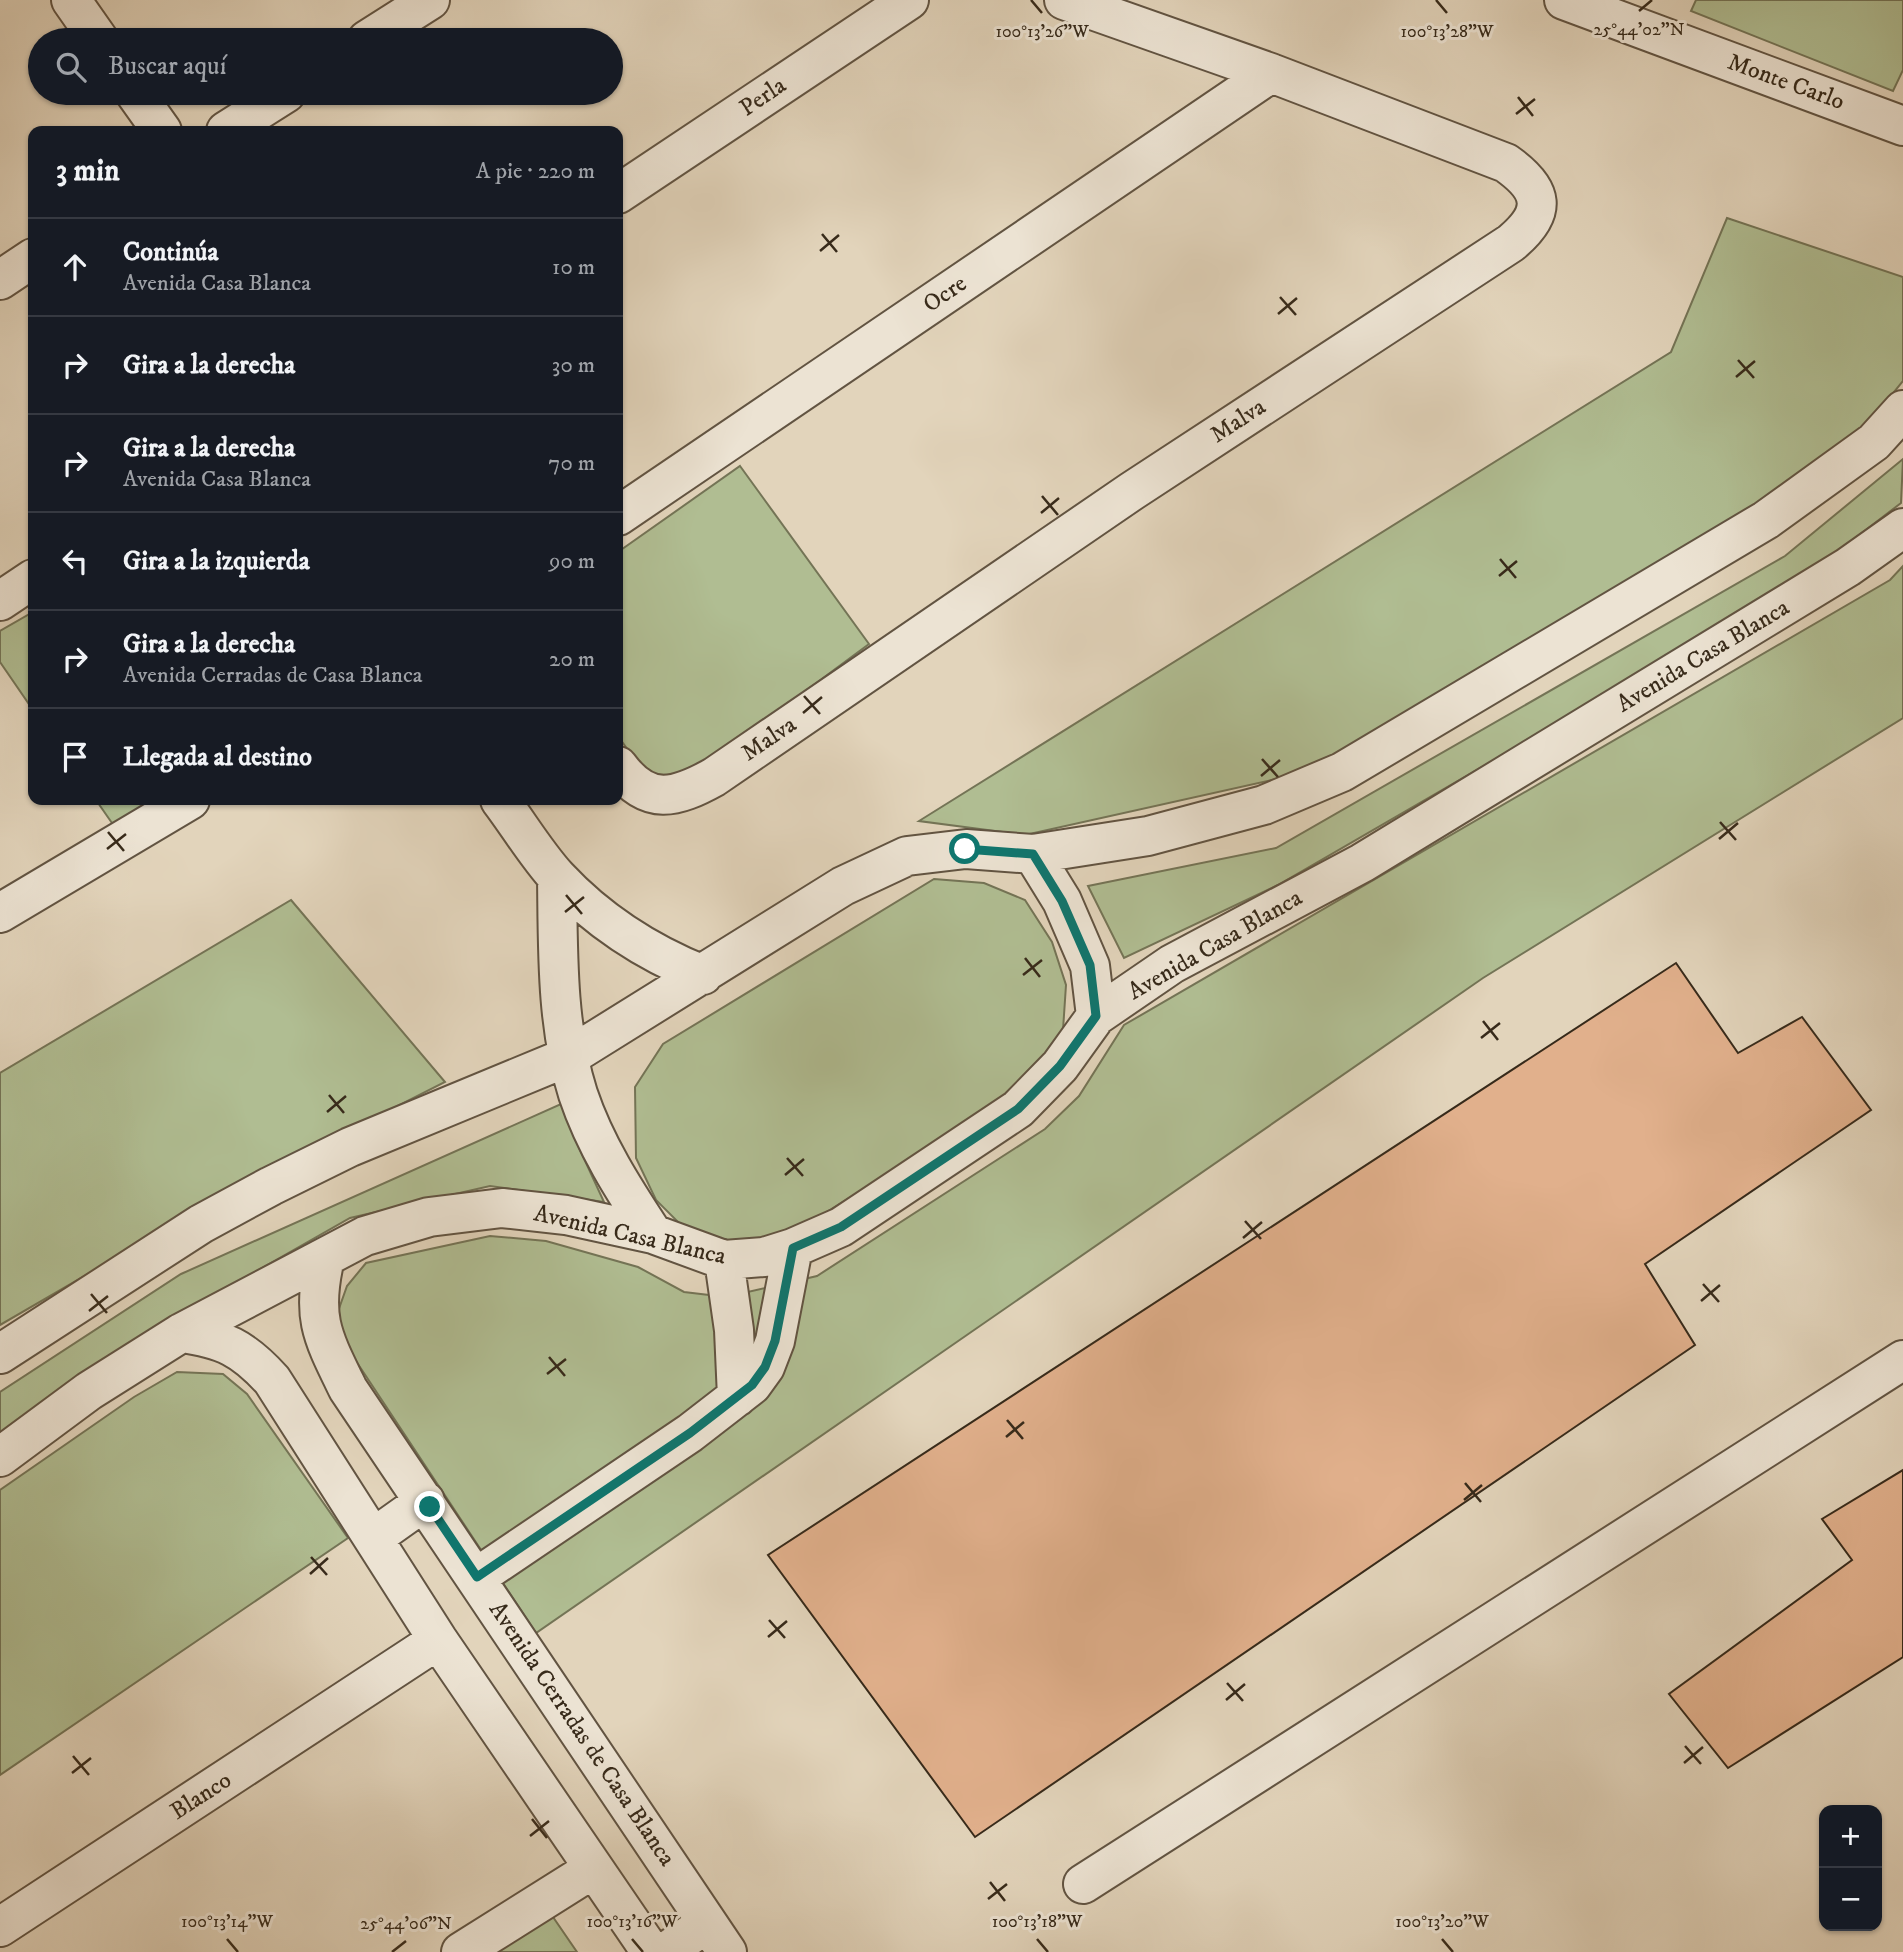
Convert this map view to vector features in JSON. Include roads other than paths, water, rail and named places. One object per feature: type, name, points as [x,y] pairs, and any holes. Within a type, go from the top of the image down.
[{"type":"street","points":[[71,0],[91,28]]},
{"type":"street","name":"Perla","points":[[623,191],[909,0]]},
{"type":"street","points":[[1064,0],[1271,73]]},
{"type":"street","name":"Monte Carlo","points":[[1564,0],[1649,15],[1898,112]]},
{"type":"street","points":[[381,28],[406,6]]},
{"type":"street","name":"Ocre","points":[[623,513],[1271,73]]},
{"type":"street","name":"Malva","points":[[623,772],[633,783],[646,791],[672,797],[714,777],[1132,491],[1511,243],[1530,226],[1538,207],[1534,189],[1506,163],[1271,73]]},
{"type":"street","points":[[144,105],[158,126]]},
{"type":"street","points":[[234,126],[267,105]]},
{"type":"street","points":[[0,280],[28,261]]},
{"type":"street","points":[[0,1354],[201,1224],[351,1147],[570,1056],[843,886],[907,856],[965,849],[1033,854],[1148,836],[1264,805],[1342,772],[1766,520],[1874,442],[1903,410]]},
{"type":"street","name":"Avenida Casa Blanca","points":[[0,1457],[89,1391],[181,1333],[365,1236],[429,1217],[502,1208],[566,1215],[653,1234],[724,1260],[764,1257],[793,1248],[841,1227],[1018,1109],[1060,1066],[1096,1016],[1172,964],[1374,855],[1848,567],[1903,528]]},
{"type":"street","points":[[0,601],[28,582]]},
{"type":"street","points":[[0,913],[182,805]]},
{"type":"street","points":[[504,805],[557,877],[611,925],[639,945],[703,975]]},
{"type":"street","points":[[1033,854],[1062,901],[1090,965],[1096,1016]]},
{"type":"street","points":[[557,877],[558,966],[570,1056],[578,1092],[600,1144],[653,1234]]},
{"type":"street","points":[[477,1577],[690,1433],[752,1385],[765,1367],[775,1341],[793,1248]]},
{"type":"street","name":"Avenida Cerradas de Casa Blanca","points":[[325,1258],[317,1290],[317,1311],[326,1346],[348,1389],[717,1937]]},
{"type":"street","points":[[724,1260],[734,1329],[737,1397]]},
{"type":"street","points":[[181,1333],[212,1337],[253,1359],[272,1380],[296,1422],[438,1640],[651,1952]]},
{"type":"street","points":[[1083,1884],[1903,1360]]},
{"type":"street","points":[[296,1422],[348,1389]]},
{"type":"street","points":[[373,1538],[425,1501]]},
{"type":"street","name":"Blanco","points":[[0,1927],[438,1640]]},
{"type":"street","points":[[461,1952],[593,1869]]},
{"type":"street","points":[[666,1952],[717,1937]]}]
